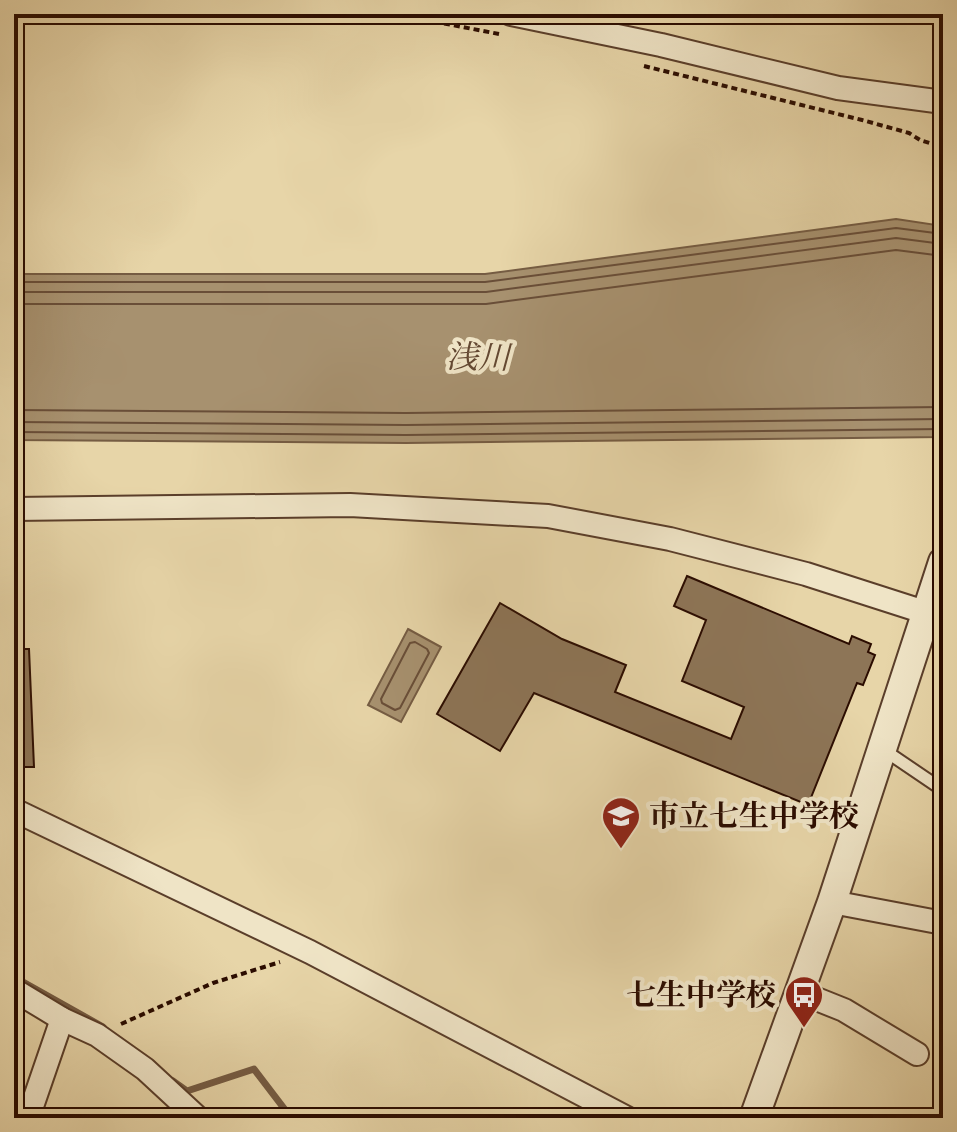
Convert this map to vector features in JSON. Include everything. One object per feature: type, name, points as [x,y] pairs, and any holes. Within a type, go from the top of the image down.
[{"type":"street","points":[[511,25],[661,45],[838,88],[943,102]]},
{"type":"street","points":[[14,509],[350,505],[548,516],[683,542],[934,608]]},
{"type":"street","points":[[754,1118],[934,608],[943,562]]},
{"type":"street","points":[[14,810],[310,952],[627,1118]]},
{"type":"street","points":[[832,902],[943,923]]},
{"type":"street","points":[[14,990],[62,1019],[97,1035],[145,1069],[189,1115]]},
{"type":"street","points":[[799,992],[844,1010],[917,1054]]},
{"type":"street","points":[[28,1118],[62,1019]]},
{"type":"lane","points":[[883,749],[943,790]]},
{"type":"path","points":[[395,14],[511,25]]},
{"type":"path","points":[[635,64],[862,120],[909,133],[943,147]]},
{"type":"path","points":[[97,1035],[213,983],[310,952]]},
{"type":"water","name":"浅川","points":[[896,219],[943,226],[943,437],[406,443],[14,440],[14,274],[485,274]]},
{"type":"water","points":[[408,629],[441,647],[401,722],[368,705]]},
{"type":"building","points":[[687,576],[849,644],[852,636],[871,644],[868,652],[875,655],[863,685],[857,683],[808,805],[534,693],[500,751],[437,714],[500,603],[562,639],[626,665],[615,692],[731,739],[744,707],[682,681],[706,620],[674,606]]},
{"type":"building","points":[[14,649],[29,649],[34,767],[14,767]]},
{"type":"waterway","points":[[14,977],[103,1027]]},
{"type":"waterway","points":[[173,1081],[187,1091],[254,1069],[286,1111],[300,1118]]},
{"type":"place","name":"市立七生中学校","points":[[621,850]]},
{"type":"place","name":"七生中学校","points":[[804,1029]]}]
